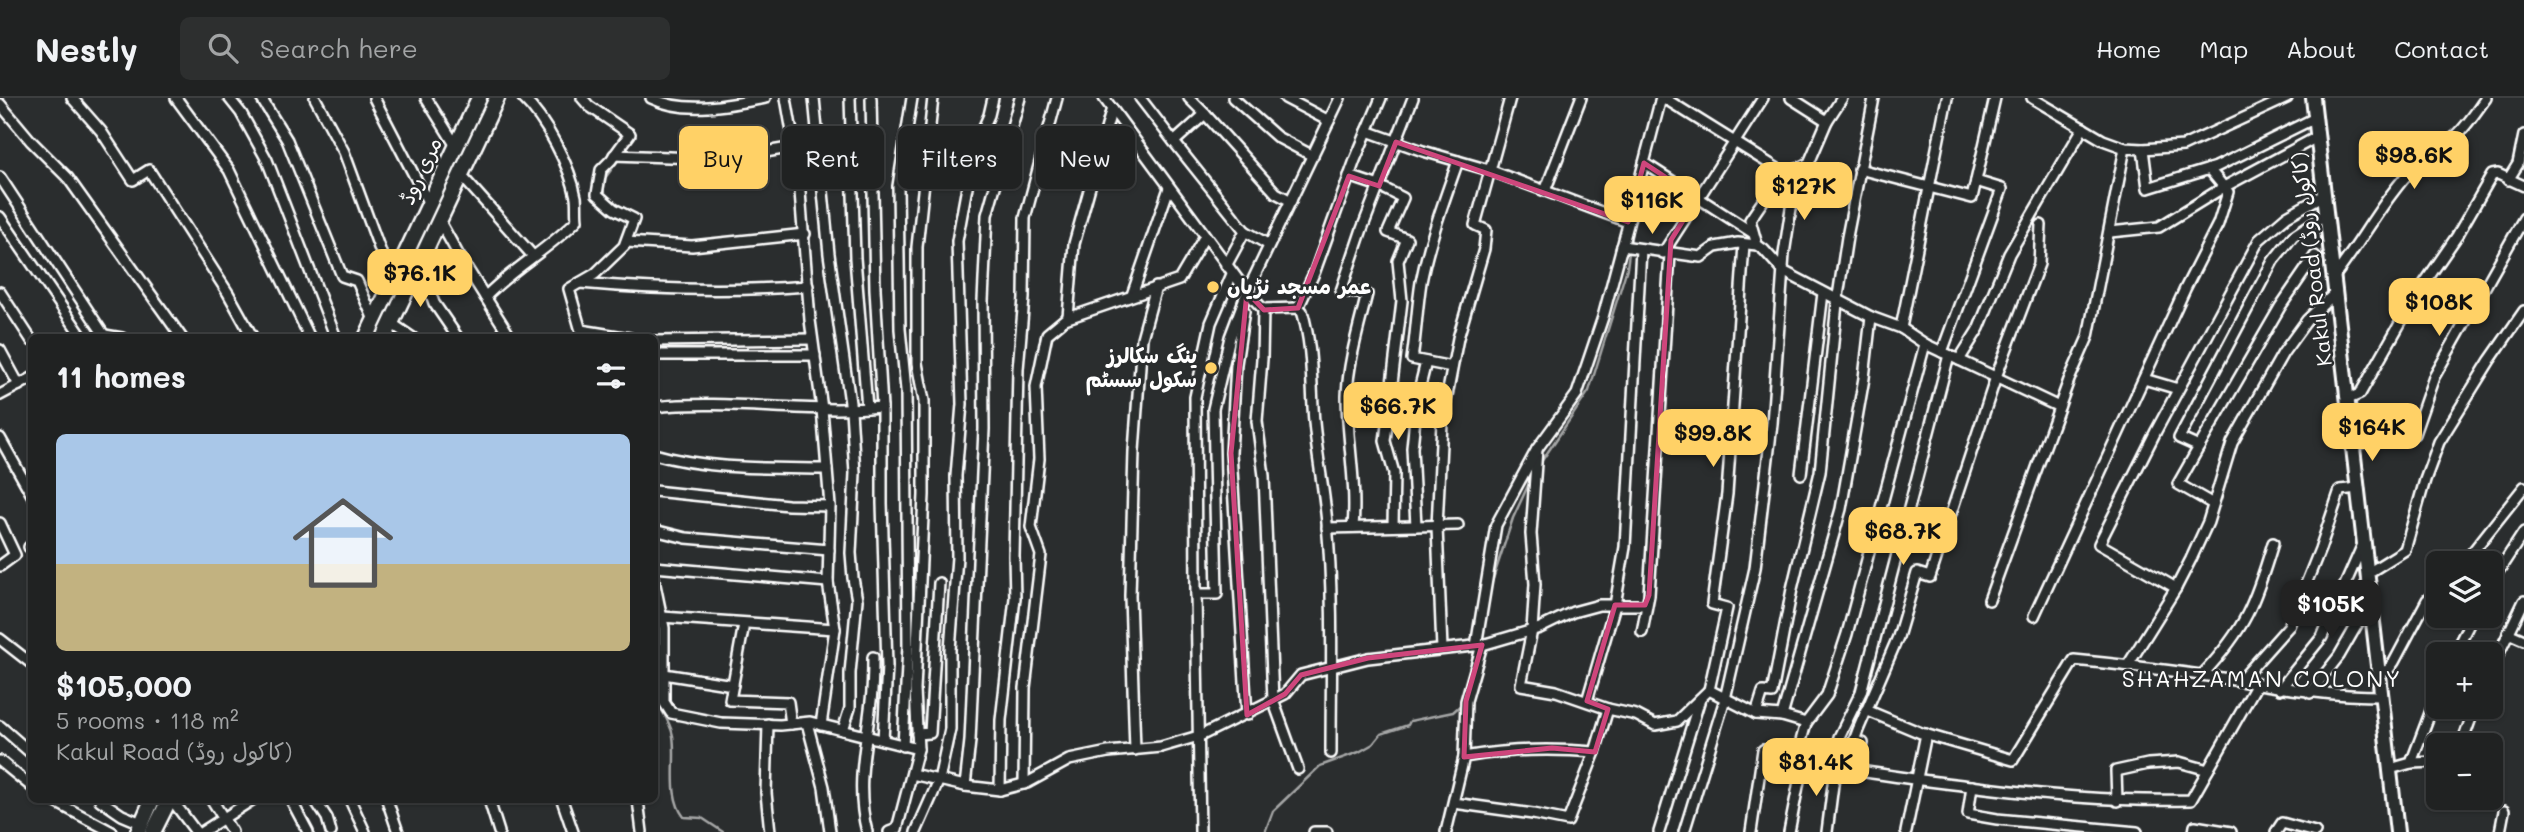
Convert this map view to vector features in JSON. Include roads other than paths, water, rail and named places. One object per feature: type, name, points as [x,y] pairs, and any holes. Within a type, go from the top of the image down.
[{"type":"main road","name":"مری روڈ","points":[[368,334],[479,98]]},
{"type":"main road","name":"مری روڈ","points":[[386,334],[497,98]]},
{"type":"main road","name":"Kakul Road (کاکول روڈ)","points":[[2313,98],[2397,832]]},
{"type":"main road","points":[[144,829],[151,803]]},
{"type":"main road","points":[[144,829],[167,803]]},
{"type":"street","points":[[72,98],[101,131],[133,180],[149,170],[229,293],[251,334]]},
{"type":"street","points":[[176,98],[229,170],[308,334]]},
{"type":"street","points":[[229,98],[241,113],[267,160],[334,334]]},
{"type":"street","points":[[261,98],[287,140],[342,276],[357,281],[374,320]]},
{"type":"street","points":[[315,98],[344,152],[384,261],[397,272]]},
{"type":"street","points":[[374,98],[429,204]]},
{"type":"street","points":[[426,98],[456,146]]},
{"type":"street","points":[[485,296],[501,280],[561,237],[576,220],[576,197],[568,171],[554,141],[523,98]]},
{"type":"street","points":[[582,98],[589,107],[630,134],[601,170],[597,194],[614,209],[634,219],[626,242],[595,274],[569,289],[582,334]]},
{"type":"street","points":[[651,98],[668,106],[765,98]]},
{"type":"street","points":[[786,98],[791,126]]},
{"type":"street","points":[[814,98],[829,254],[851,410],[855,473],[851,553],[858,600],[850,673],[850,708],[843,730]]},
{"type":"street","points":[[850,98],[855,258],[867,408]]},
{"type":"street","points":[[871,98],[874,275],[882,407],[887,666],[883,740]]},
{"type":"street","points":[[903,747],[908,646],[905,390],[900,329],[898,187],[912,98]]},
{"type":"street","points":[[889,832],[897,829],[918,749],[915,690],[925,495],[924,401],[917,363],[917,247],[933,98]]},
{"type":"street","points":[[916,832],[939,780],[950,729],[950,650],[957,557],[956,476],[962,404],[957,241],[974,149],[989,115],[993,98]]},
{"type":"street","points":[[965,786],[971,741],[984,429],[983,301],[987,215],[1020,98]]},
{"type":"street","points":[[1000,790],[1001,720],[1015,598],[1018,369],[1024,298],[1026,218],[1057,98]]},
{"type":"street","points":[[1104,98],[1229,270],[1263,309],[1257,421],[1264,476],[1273,700],[1298,769]]},
{"type":"street","points":[[1140,98],[1245,231],[1269,244]]},
{"type":"street","points":[[1189,98],[1276,193],[1291,201]]},
{"type":"street","points":[[1233,98],[1277,137],[1312,156]]},
{"type":"street","points":[[1285,98],[1329,121]]},
{"type":"street","points":[[1196,594],[1217,594],[1213,409],[1230,337],[1269,244],[1340,98]]},
{"type":"street","points":[[1298,308],[1315,271],[1381,98]]},
{"type":"street","points":[[1353,527],[1355,497],[1347,395],[1367,294],[1341,291],[1413,98]]},
{"type":"street","points":[[1442,649],[1437,525],[1441,422],[1458,338],[1484,249],[1486,230],[1475,225],[1510,98]]},
{"type":"street","points":[[1545,191],[1581,98]]},
{"type":"street","points":[[1446,832],[1464,757],[1466,701],[1479,645],[1496,525],[1537,449],[1577,394],[1603,317],[1643,163],[1663,98],[1786,174]]},
{"type":"street","points":[[1642,632],[1649,595],[1657,480],[1666,253],[1697,198],[1763,98]]},
{"type":"street","points":[[1791,98],[1827,121]]},
{"type":"street","points":[[1757,245],[1750,220],[1771,188],[1786,174],[1809,163],[1827,121],[1842,98]]},
{"type":"street","points":[[1756,713],[1763,692],[1772,692],[1792,589],[1820,472],[1838,300],[1859,169],[1874,98]]},
{"type":"street","points":[[1901,328],[1947,98]]},
{"type":"street","points":[[1859,169],[1972,198],[1995,98]]},
{"type":"street","points":[[2032,98],[2103,140],[2125,148],[2143,149],[2183,146],[2287,98]]},
{"type":"street","points":[[2333,278],[2374,217],[2413,169],[2421,160],[2457,135],[2486,98]]},
{"type":"street","points":[[0,104],[31,141],[68,178],[179,334]]},
{"type":"street","points":[[1068,317],[1074,244],[1112,108]]},
{"type":"street","points":[[1174,142],[1205,114]]},
{"type":"street","points":[[2143,149],[2148,188],[2209,169],[2315,118]]},
{"type":"street","points":[[1959,360],[1979,328],[2009,254],[2083,128]]},
{"type":"street","points":[[1367,131],[1489,170],[1628,222]]},
{"type":"street","points":[[2508,180],[2518,164],[2524,135]]},
{"type":"street","points":[[2110,232],[2159,226],[2317,137]]},
{"type":"street","points":[[1989,600],[2059,407],[2088,337],[2125,148]]},
{"type":"street","points":[[614,155],[723,159],[782,149]]},
{"type":"street","points":[[1452,367],[1412,359],[1428,251],[1458,161]]},
{"type":"street","points":[[1643,163],[1753,233]]},
{"type":"street","points":[[1684,832],[1724,699],[1755,568],[1772,424],[1783,271],[1797,169]]},
{"type":"street","points":[[2034,616],[2185,289],[2218,224],[2228,192],[2209,169]]},
{"type":"street","points":[[460,174],[533,256]]},
{"type":"street","points":[[2348,399],[2360,394],[2414,297],[2457,236],[2493,175],[2498,174],[2524,186]]},
{"type":"street","points":[[1349,176],[1403,198],[1388,232],[1407,239],[1398,261],[1402,302],[1385,441],[1394,473],[1393,526]]},
{"type":"street","points":[[0,177],[101,334]]},
{"type":"street","points":[[1827,832],[1839,737],[1864,680],[1946,354],[2002,189],[1976,181]]},
{"type":"street","points":[[1132,295],[1169,188]]},
{"type":"street","points":[[800,189],[830,506],[828,582],[835,629],[821,725]]},
{"type":"street","points":[[2176,587],[2099,544],[2178,389],[2259,240],[2287,216],[2324,195]]},
{"type":"street","points":[[2199,447],[2179,438],[2273,261],[2293,236],[2326,214]]},
{"type":"street","points":[[0,217],[80,334]]},
{"type":"street","points":[[2353,444],[2414,434],[2434,377],[2524,218]]},
{"type":"street","points":[[439,220],[509,334]]},
{"type":"street","points":[[1857,772],[1863,743],[1854,741],[1898,637],[1917,573],[1930,577],[1996,377],[2039,264],[2041,225]]},
{"type":"street","points":[[1200,832],[1195,397],[1211,323],[1245,231]]},
{"type":"street","points":[[626,242],[692,246],[805,234]]},
{"type":"street","points":[[1024,784],[1025,688],[1041,555],[1031,527],[1039,459],[1036,387],[1047,334],[1068,317],[1179,279],[1205,236]]},
{"type":"street","points":[[1537,449],[1531,521],[1535,584],[1532,630],[1521,685],[1556,691],[1608,709],[1636,715],[1655,725],[1677,721],[1709,690],[1727,608],[1712,604],[1727,494],[1744,244]]},
{"type":"street","points":[[1621,251],[1622,246],[1701,257],[1715,247],[1757,245],[1783,271],[1823,293],[1871,317],[1901,328],[1925,344],[2059,407]]},
{"type":"street","points":[[1587,701],[1615,605],[1626,547],[1641,249]]},
{"type":"street","points":[[2213,504],[2178,484],[2274,318],[2315,256]]},
{"type":"street","points":[[420,261],[434,303],[454,334]]},
{"type":"street","points":[[580,283],[672,291],[746,291],[808,286]]},
{"type":"street","points":[[1135,750],[1130,596],[1134,451],[1142,338],[1156,287]]},
{"type":"street","points":[[0,292],[28,335]]},
{"type":"street","points":[[1247,292],[1236,364],[1231,453],[1247,715]]},
{"type":"street","points":[[1801,474],[1823,293]]},
{"type":"street","points":[[2127,665],[2176,587],[2208,522],[2232,443],[2283,352],[2307,320],[2335,293]]},
{"type":"street","points":[[1263,309],[1298,308]]},
{"type":"street","points":[[1298,308],[1303,315],[1309,345],[1314,424],[1327,528],[1333,634],[1331,753]]},
{"type":"street","points":[[2368,573],[2405,550],[2425,480],[2440,442],[2490,360],[2524,311]]},
{"type":"street","points":[[1782,716],[1841,509],[1864,378],[1871,317]]},
{"type":"street","points":[[391,323],[407,334]]},
{"type":"street","points":[[658,341],[812,339]]},
{"type":"street","points":[[1789,832],[1806,723],[1826,695],[1847,634],[1925,344]]},
{"type":"street","points":[[0,350],[19,385]]},
{"type":"street","points":[[658,355],[815,355]]},
{"type":"street","points":[[1416,526],[1412,447],[1417,398],[1426,362]]},
{"type":"street","points":[[2144,379],[2178,389]]},
{"type":"street","points":[[0,395],[28,380]]},
{"type":"street","points":[[658,407],[729,403],[851,410],[882,407]]},
{"type":"street","points":[[0,438],[28,488]]},
{"type":"street","points":[[658,455],[678,461],[827,469]]},
{"type":"street","points":[[2473,551],[2524,487]]},
{"type":"street","points":[[2241,681],[2289,626],[2340,490],[2358,488]]},
{"type":"street","points":[[658,491],[788,505],[830,506]]},
{"type":"street","points":[[0,523],[15,555],[0,566]]},
{"type":"street","points":[[1327,528],[1458,525]]},
{"type":"street","points":[[658,531],[686,538],[829,550]]},
{"type":"street","points":[[2503,564],[2524,532]]},
{"type":"street","points":[[2202,675],[2227,648],[2250,611],[2273,542]]},
{"type":"street","points":[[2280,689],[2322,637],[2364,542]]},
{"type":"street","points":[[658,567],[828,582]]},
{"type":"street","points":[[917,734],[930,733],[939,583]]},
{"type":"street","points":[[658,598],[662,617],[664,702],[671,713],[721,723],[821,725],[918,749]]},
{"type":"street","points":[[2310,693],[2339,656],[2371,600]]},
{"type":"street","points":[[2503,644],[2524,601]]},
{"type":"street","points":[[2379,674],[2389,669],[2394,662],[2426,602]]},
{"type":"street","points":[[912,774],[965,786],[1000,790],[1024,784],[1069,760],[1108,752],[1161,747],[1199,736],[1247,715],[1284,694],[1301,675],[1368,658],[1479,645],[1532,630],[1573,612],[1599,605],[1646,605]]},
{"type":"street","points":[[662,617],[835,629]]},
{"type":"street","points":[[744,624],[730,700],[788,702],[791,724]]},
{"type":"street","points":[[2508,633],[2524,639]]},
{"type":"street","points":[[0,639],[28,661]]},
{"type":"street","points":[[867,832],[861,808],[865,735],[872,701],[873,657]]},
{"type":"street","points":[[1866,709],[1926,734],[2013,760],[2074,660],[2202,675],[2310,693],[2382,696]]},
{"type":"street","points":[[664,674],[733,685]]},
{"type":"street","points":[[1751,832],[1763,750],[1857,772],[1972,786],[2117,801],[2191,800],[2257,684]]},
{"type":"street","points":[[1709,690],[1756,713],[1782,716],[1806,723]]},
{"type":"street","points":[[1658,832],[1701,698]]},
{"type":"street","points":[[1454,803],[1568,821],[1595,752],[1608,709]]},
{"type":"street","points":[[2411,763],[2428,719]]},
{"type":"street","points":[[807,723],[824,787],[831,832]]},
{"type":"street","points":[[768,724],[766,793],[769,832]]},
{"type":"street","points":[[0,727],[28,751]]},
{"type":"street","points":[[1906,832],[1926,734]]},
{"type":"street","points":[[1464,757],[1499,751],[1552,748],[1595,752]]},
{"type":"street","points":[[0,761],[28,784]]},
{"type":"street","points":[[2117,801],[2116,771],[2148,764],[2179,762],[2208,771]]},
{"type":"street","points":[[2390,769],[2411,763],[2426,762]]},
{"type":"street","points":[[1972,786],[1968,814],[2137,832]]},
{"type":"street","points":[[58,803],[112,832]]},
{"type":"street","points":[[104,803],[144,829]]},
{"type":"street","points":[[172,803],[196,832]]},
{"type":"street","points":[[214,803],[232,832]]},
{"type":"street","points":[[202,832],[247,803]]},
{"type":"street","points":[[292,803],[308,832]]},
{"type":"street","points":[[317,803],[327,818],[331,832]]},
{"type":"street","points":[[351,803],[365,832]]},
{"type":"street","points":[[388,803],[398,832]]},
{"type":"street","points":[[490,803],[499,832]]},
{"type":"street","points":[[563,803],[573,832]]},
{"type":"street","points":[[638,803],[642,832]]},
{"type":"street","points":[[2500,832],[2504,811]]},
{"type":"street","points":[[2276,832],[2282,823],[2315,832]]},
{"type":"street","points":[[2194,832],[2195,826],[2231,832]]},
{"type":"street","points":[[1314,832],[1327,832]]},
{"type":"waterway","points":[[603,195],[605,178],[620,158]]},
{"type":"waterway","points":[[1539,465],[1589,391],[1627,268],[1633,221]]},
{"type":"waterway","points":[[632,240],[636,227]]},
{"type":"waterway","points":[[599,275],[619,256]]},
{"type":"waterway","points":[[1490,588],[1513,518],[1532,477]]},
{"type":"waterway","points":[[1472,663],[1475,649]]},
{"type":"waterway","points":[[658,703],[672,731],[674,789],[679,808],[684,817],[702,818],[723,832]]},
{"type":"waterway","points":[[1265,832],[1273,811],[1320,766],[1359,752],[1373,744],[1381,734],[1408,725],[1410,721],[1453,712],[1463,703]]},
{"type":"place","name":"عمر مسجد نڑیاں","points":[[1213,287]]},
{"type":"place","name":"ینگ سکالرز سکول سسٹم","points":[[1211,368]]},
{"type":"district","name":"SHAHZAMAN COLONY","points":[[2262,679]]}]
